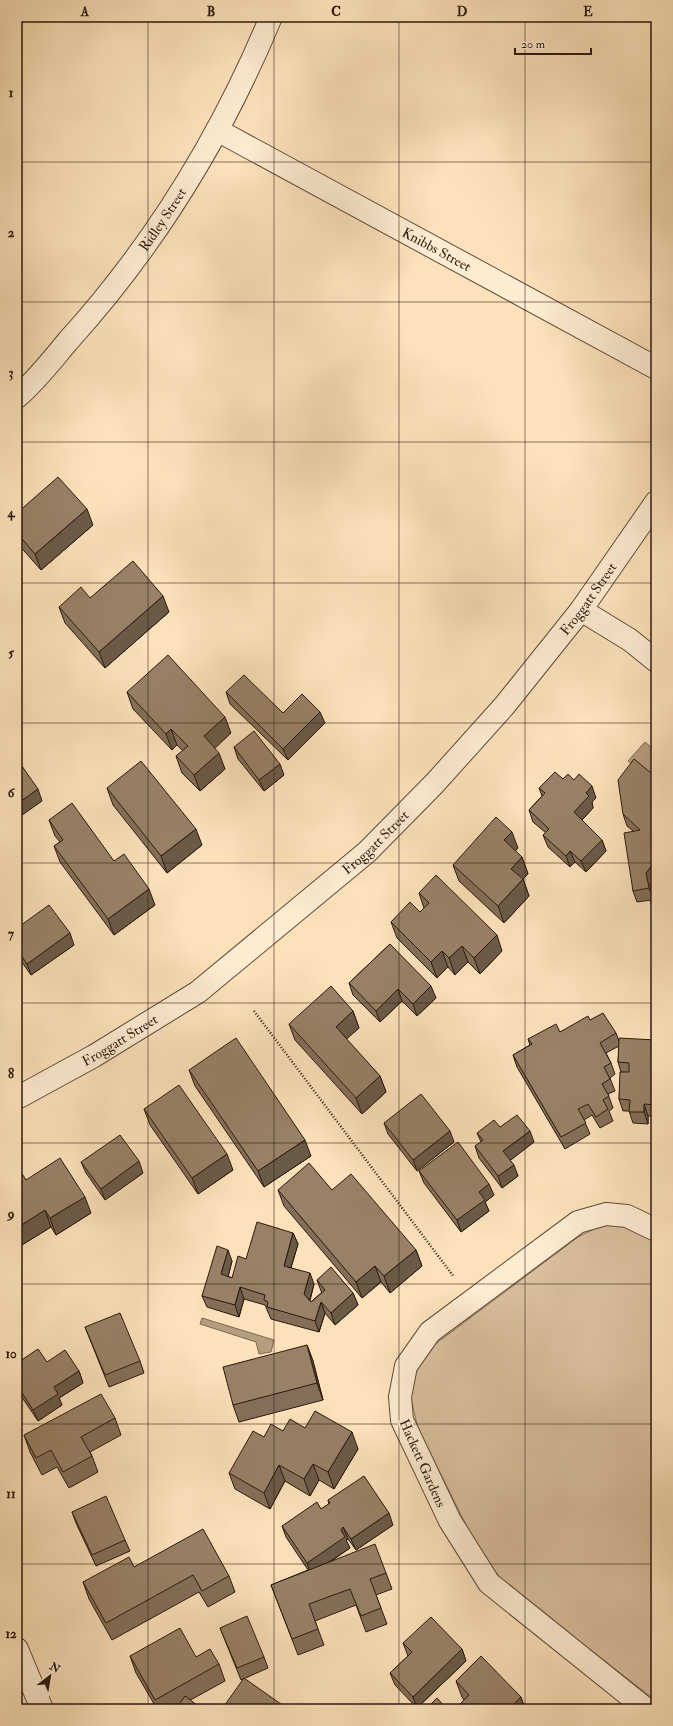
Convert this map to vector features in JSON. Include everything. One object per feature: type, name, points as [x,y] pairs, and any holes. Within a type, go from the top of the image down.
[{"type":"street","name":"Ridley Street","points":[[17,397],[103,302],[160,224],[191,176],[217,130],[252,62],[271,17]]},
{"type":"street","name":"Knibbs Street","points":[[217,130],[656,368]]},
{"type":"street","name":"Froggatt Street","points":[[17,1098],[94,1056],[198,992],[367,852],[435,783],[505,705],[581,610],[656,502]]},
{"type":"street","points":[[581,610],[630,640],[656,661]]},
{"type":"street","name":"Hackett Gardens","points":[[646,1709],[489,1583],[450,1521],[402,1420],[400,1397],[406,1366],[430,1332],[578,1222],[606,1214],[627,1216],[656,1230]]},
{"type":"street","points":[[17,1649],[42,1709]]},
{"type":"path","points":[[254,1011],[454,1277]]},
{"type":"shaded area","points":[[645,742],[656,751],[656,784],[628,761]]},
{"type":"shaded area","points":[[611,1224],[626,1225],[656,1238],[656,1701],[506,1584],[481,1555],[418,1429],[410,1394],[417,1366],[430,1348],[578,1237],[594,1229]]},
{"type":"shaded area","points":[[202,1318],[274,1340],[271,1352],[259,1354],[256,1342],[200,1324]]},
{"type":"building","points":[[58,477],[87,509],[35,554],[17,533],[17,513]]},
{"type":"building","points":[[133,561],[163,596],[99,652],[59,607],[81,587],[90,598]]},
{"type":"building","points":[[168,655],[225,717],[204,736],[219,753],[194,775],[176,756],[188,746],[171,729],[166,734],[127,692]]},
{"type":"building","points":[[244,675],[283,713],[302,694],[320,712],[283,749],[226,692]]},
{"type":"building","points":[[254,731],[280,764],[259,780],[234,747]]},
{"type":"building","points":[[17,759],[38,789],[17,804]]},
{"type":"building","points":[[634,759],[656,777],[656,860],[646,873],[649,888],[633,891],[624,833],[640,830],[623,814],[618,780]]},
{"type":"building","points":[[141,761],[196,829],[161,856],[107,788]]},
{"type":"building","points":[[555,772],[563,779],[568,774],[574,780],[579,774],[592,786],[586,793],[589,796],[574,812],[602,840],[581,861],[570,851],[566,856],[543,835],[549,829],[529,810],[545,793],[539,788]]},
{"type":"building","points":[[72,803],[114,861],[124,854],[149,889],[108,919],[54,846],[63,840],[49,820]]},
{"type":"building","points":[[496,817],[512,832],[504,840],[522,857],[511,869],[523,879],[498,906],[453,865]]},
{"type":"building","points":[[436,875],[497,935],[474,958],[462,946],[449,958],[442,951],[431,962],[391,922],[410,902],[420,912],[429,903],[419,893]]},
{"type":"building","points":[[656,894],[656,905],[650,901]]},
{"type":"building","points":[[49,905],[70,933],[27,964],[17,949],[17,928]]},
{"type":"building","points":[[390,944],[431,986],[413,1004],[398,989],[376,1011],[349,983]]},
{"type":"building","points":[[331,986],[353,1011],[336,1027],[380,1076],[356,1098],[289,1024]]},
{"type":"building","points":[[603,1013],[616,1033],[600,1043],[611,1063],[604,1067],[610,1079],[602,1084],[609,1096],[603,1100],[608,1109],[596,1117],[588,1104],[578,1109],[586,1123],[561,1137],[513,1055],[532,1044],[528,1039],[556,1024],[560,1032],[588,1016],[590,1020]]},
{"type":"building","points":[[236,1038],[305,1140],[258,1171],[189,1070]]},
{"type":"building","points":[[619,1038],[655,1040],[654,1063],[656,1063],[656,1105],[644,1104],[644,1112],[629,1112],[630,1100],[619,1099],[620,1072],[629,1072],[629,1063],[618,1062]]},
{"type":"building","points":[[179,1085],[227,1154],[192,1178],[144,1109]]},
{"type":"building","points":[[421,1094],[450,1131],[413,1160],[384,1123]]},
{"type":"building","points":[[517,1115],[530,1131],[503,1151],[514,1165],[498,1176],[475,1146],[483,1140],[477,1133],[494,1120],[500,1127]]},
{"type":"building","points":[[120,1135],[139,1161],[101,1189],[81,1162]]},
{"type":"building","points":[[458,1142],[489,1184],[479,1192],[485,1200],[457,1220],[419,1171]]},
{"type":"building","points":[[60,1158],[85,1197],[50,1218],[45,1210],[17,1228],[17,1174],[21,1172],[26,1180]]},
{"type":"building","points":[[309,1163],[332,1190],[351,1174],[416,1250],[384,1276],[375,1266],[356,1282],[278,1190]]},
{"type":"building","points":[[257,1222],[293,1233],[284,1266],[310,1273],[304,1294],[311,1302],[325,1290],[317,1280],[331,1267],[353,1293],[331,1313],[321,1302],[315,1321],[267,1307],[268,1302],[264,1300],[265,1295],[240,1287],[235,1305],[202,1296],[217,1246],[228,1250],[221,1274],[232,1278],[238,1256],[246,1259]]},
{"type":"building","points":[[120,1313],[140,1361],[105,1375],[85,1327]]},
{"type":"building","points":[[307,1345],[317,1383],[233,1405],[223,1367]]},
{"type":"building","points":[[38,1349],[47,1362],[65,1350],[79,1371],[54,1387],[58,1394],[33,1410],[17,1385],[17,1363]]},
{"type":"building","points":[[101,1394],[115,1418],[81,1437],[92,1456],[63,1472],[51,1450],[36,1458],[24,1435]]},
{"type":"building","points":[[315,1411],[352,1432],[328,1472],[313,1464],[304,1479],[279,1465],[264,1493],[229,1473],[253,1431],[264,1437],[271,1424],[283,1431],[290,1419],[305,1428]]},
{"type":"building","points":[[364,1476],[389,1513],[351,1539],[343,1527],[341,1530],[345,1537],[307,1563],[282,1526],[317,1502],[321,1509],[330,1503],[328,1500]]},
{"type":"building","points":[[106,1496],[125,1540],[92,1555],[72,1512]]},
{"type":"building","points":[[203,1529],[229,1576],[202,1591],[193,1575],[106,1623],[83,1582],[129,1557],[134,1567]]},
{"type":"building","points":[[375,1544],[386,1573],[370,1579],[381,1608],[361,1616],[350,1589],[309,1604],[318,1629],[292,1639],[271,1585]]},
{"type":"building","points":[[247,1616],[264,1657],[237,1668],[220,1628]]},
{"type":"building","points":[[431,1617],[462,1649],[413,1697],[390,1673],[412,1652],[403,1643]]},
{"type":"building","points":[[180,1628],[196,1657],[210,1649],[219,1664],[155,1700],[130,1656]]},
{"type":"building","points":[[481,1656],[521,1697],[509,1709],[455,1709],[469,1695],[456,1681]]},
{"type":"building","points":[[244,1678],[288,1709],[222,1709]]},
{"type":"building","points":[[185,1696],[202,1709],[176,1709]]},
{"type":"building","points":[[437,1698],[447,1709],[426,1709]]}]
